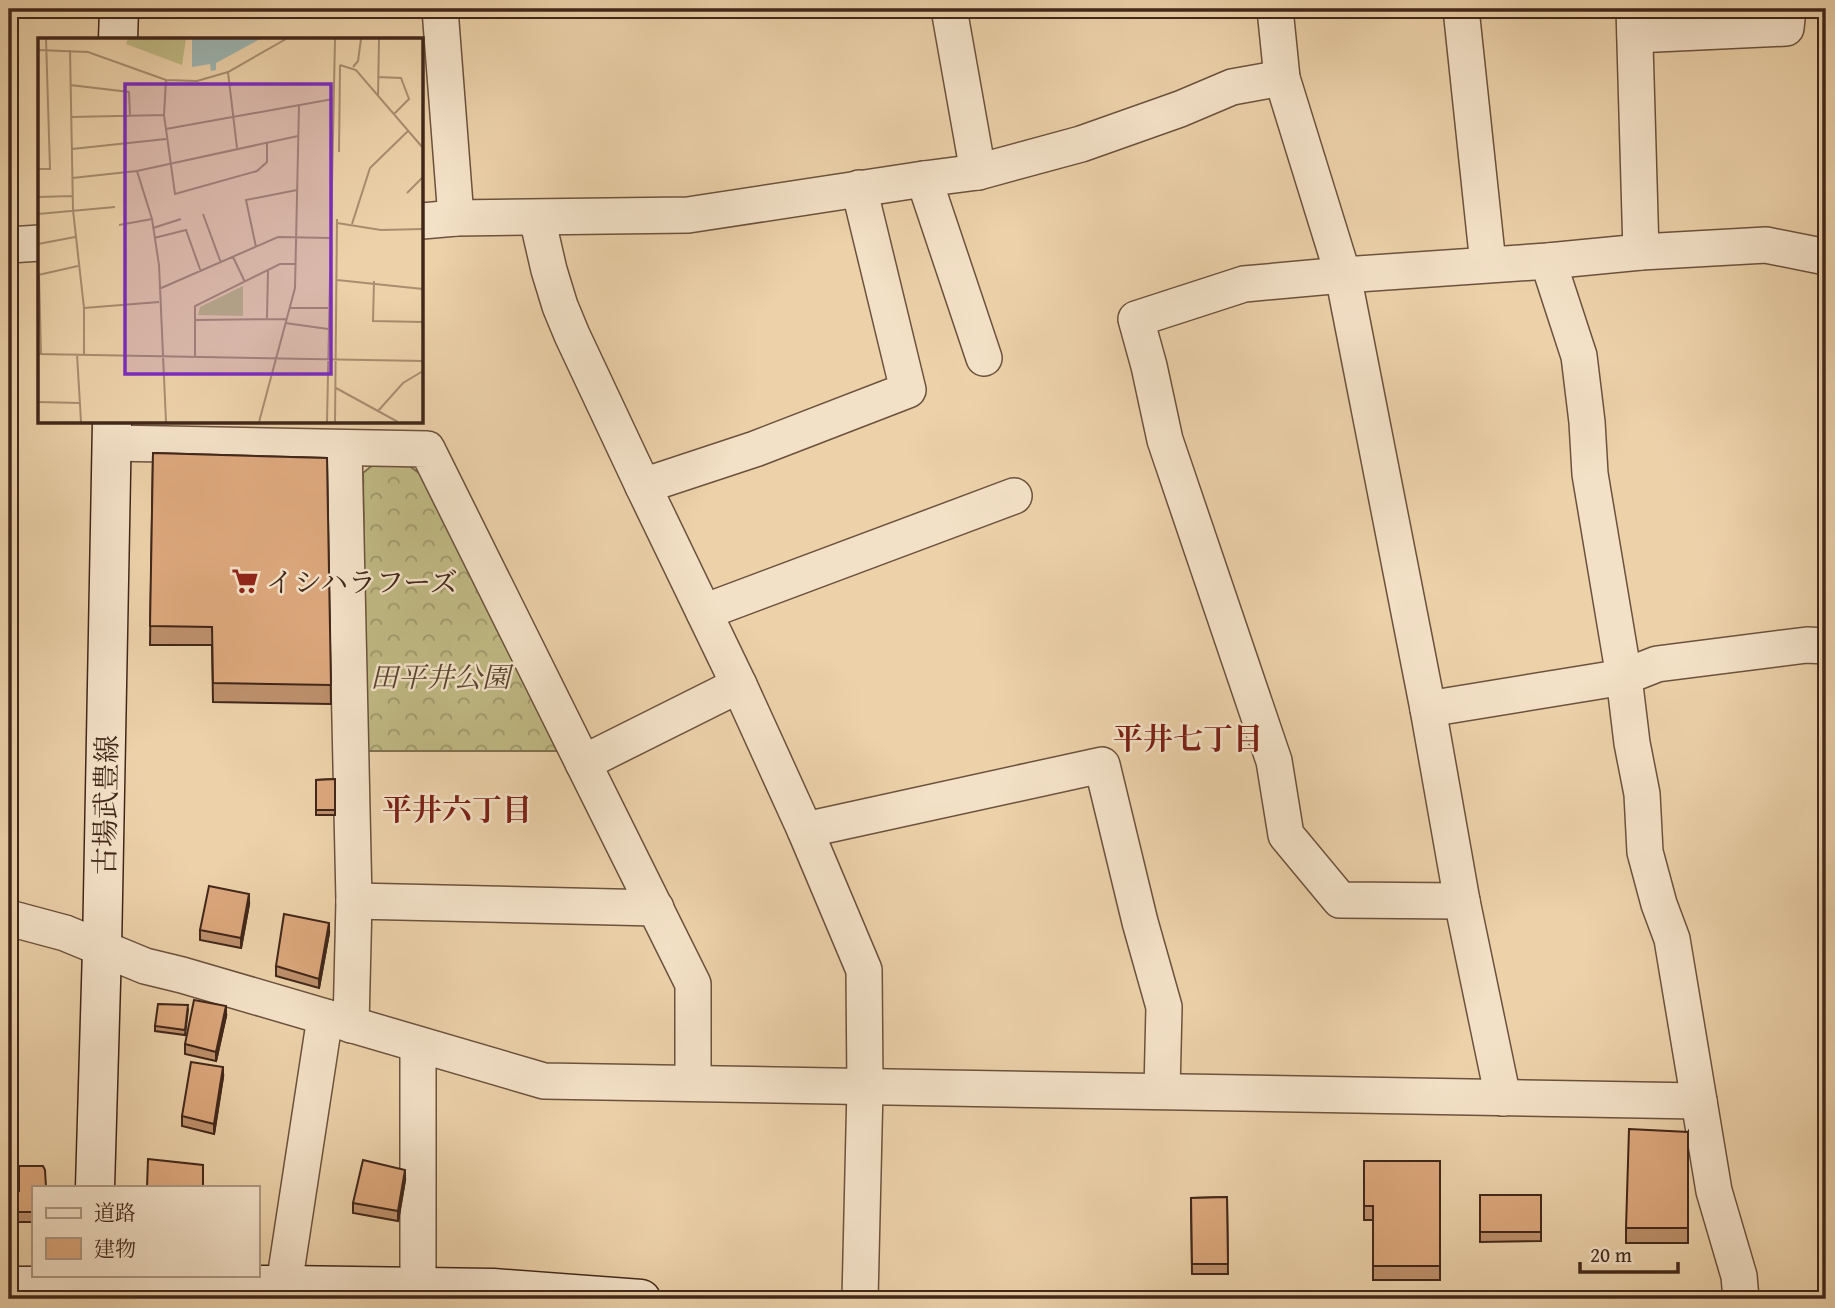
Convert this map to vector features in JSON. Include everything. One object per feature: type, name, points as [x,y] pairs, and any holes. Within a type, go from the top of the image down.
[{"type":"main road","points":[[118,38],[119,9]]},
{"type":"main road","name":"古場武豊線","points":[[95,1186],[111,433]]},
{"type":"main road","points":[[9,1286],[284,1285],[493,1288],[641,1299]]},
{"type":"street","points":[[440,9],[439,219],[688,215],[978,172],[1081,144],[1180,109],[1232,87],[1282,78]]},
{"type":"street","points":[[948,9],[978,172]]},
{"type":"street","points":[[1275,9],[1282,78],[1343,275],[1428,709],[1462,901],[1503,1098]]},
{"type":"street","points":[[1461,9],[1488,264]]},
{"type":"street","points":[[1641,252],[1634,22],[1786,29],[1788,9]]},
{"type":"street","points":[[924,179],[984,358]]},
{"type":"street","points":[[643,486],[755,449],[908,390],[859,188]]},
{"type":"street","points":[[537,218],[560,306],[739,685],[805,830],[864,970],[865,1088],[860,1299]]},
{"type":"street","points":[[9,245],[38,243]]},
{"type":"street","points":[[1462,901],[1340,900],[1286,835],[1274,761],[1165,440],[1136,319],[1244,284],[1343,275],[1766,244],[1826,257]]},
{"type":"street","points":[[1548,261],[1578,356],[1587,422],[1590,474],[1642,794],[1645,852],[1658,904],[1671,939],[1714,1191],[1738,1276],[1741,1299]]},
{"type":"street","points":[[111,433],[344,448],[428,449],[693,984],[693,1083]]},
{"type":"street","points":[[284,1285],[338,1021],[354,901],[344,448]]},
{"type":"street","points":[[704,612],[1014,496]]},
{"type":"street","points":[[1428,709],[1625,677],[1657,664],[1807,645],[1826,646]]},
{"type":"street","points":[[583,763],[739,685]]},
{"type":"street","points":[[805,830],[1102,765],[1140,922],[1164,1007],[1162,1091]]},
{"type":"street","points":[[354,901],[656,908]]},
{"type":"street","points":[[9,918],[65,933],[145,966],[544,1081],[1699,1101]]},
{"type":"street","points":[[418,1045],[418,1287]]},
{"type":"green space","name":"田平井公園","points":[[374,464],[408,465],[423,476],[559,751],[366,751],[363,473]]},
{"type":"building","points":[[153,453],[327,458],[331,685],[213,683],[212,627],[150,626]]},
{"type":"building","points":[[335,779],[335,810],[316,810],[316,780]]},
{"type":"building","points":[[209,886],[249,894],[241,938],[200,930]]},
{"type":"building","points":[[284,914],[329,923],[319,979],[276,966]]},
{"type":"building","points":[[194,1000],[226,1006],[216,1052],[185,1044]]},
{"type":"building","points":[[158,1004],[188,1005],[185,1030],[155,1026]]},
{"type":"building","points":[[191,1062],[223,1067],[214,1124],[182,1116]]},
{"type":"building","points":[[1629,1129],[1688,1132],[1688,1228],[1626,1228]]},
{"type":"building","points":[[148,1159],[203,1165],[203,1186],[147,1186]]},
{"type":"building","points":[[363,1160],[405,1170],[398,1211],[353,1203]]},
{"type":"building","points":[[1364,1161],[1440,1161],[1440,1266],[1373,1266],[1373,1206],[1364,1206]]},
{"type":"building","points":[[19,1166],[43,1166],[46,1186],[32,1186],[32,1212],[9,1212],[9,1191],[19,1191]]},
{"type":"building","points":[[1480,1195],[1541,1195],[1541,1232],[1480,1232]]},
{"type":"building","points":[[1227,1197],[1228,1264],[1192,1264],[1191,1198]]},
{"type":"place","name":"イシハラフーズ","points":[[245,581]]},
{"type":"district","name":"平井七丁目","points":[[1188,738]]},
{"type":"district","name":"平井六丁目","points":[[457,809]]}]
